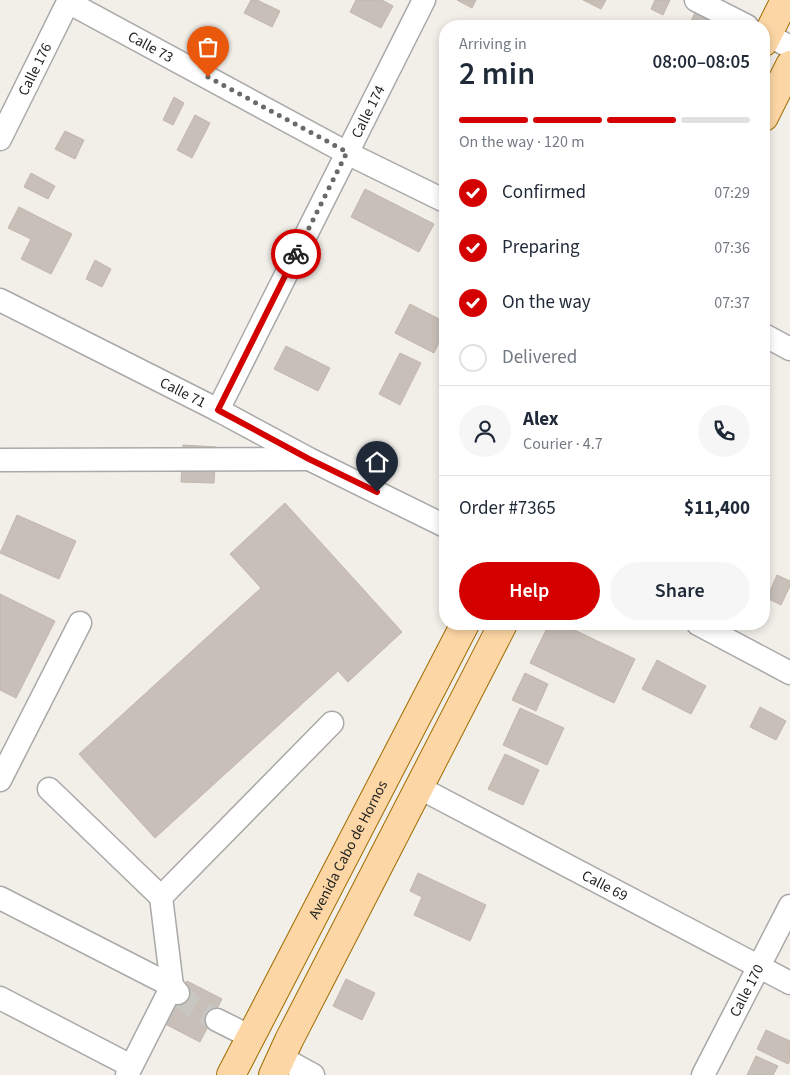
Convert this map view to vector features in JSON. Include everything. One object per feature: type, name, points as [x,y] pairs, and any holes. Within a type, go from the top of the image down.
[{"type":"main road","points":[[770,29],[785,0]]},
{"type":"main road","points":[[770,105],[790,65]]},
{"type":"main road","name":"Avenida Cabo de Hornos","points":[[231,1075],[461,630]]},
{"type":"main road","points":[[277,1066],[500,630]]},
{"type":"street","name":"Calle 174","points":[[218,410],[424,0]]},
{"type":"street","points":[[696,0],[734,20]]},
{"type":"street","name":"Calle 73","points":[[69,1],[347,152],[439,198]]},
{"type":"street","name":"Calle 176","points":[[0,139],[69,1]]},
{"type":"street","name":"Calle 71","points":[[0,300],[218,410],[309,459],[439,523]]},
{"type":"street","points":[[770,338],[790,349]]},
{"type":"street","points":[[0,460],[309,459]]},
{"type":"street","points":[[0,780],[80,623]]},
{"type":"street","points":[[709,630],[790,674]]},
{"type":"street","points":[[161,897],[332,723]]},
{"type":"street","name":"Calle 69","points":[[420,788],[790,983]]},
{"type":"street","points":[[0,998],[129,1071],[175,989],[161,897],[49,789]]},
{"type":"street","points":[[0,898],[175,989]]},
{"type":"street","name":"Calle 170","points":[[703,1075],[790,906]]},
{"type":"street","points":[[217,1020],[251,1037]]},
{"type":"street","points":[[277,1066],[313,1075]]},
{"type":"building","points":[[251,0],[257,0],[280,11],[272,27],[244,13]]},
{"type":"building","points":[[356,0],[382,0],[393,6],[381,28],[350,12]]},
{"type":"building","points":[[457,0],[476,0],[472,8]]},
{"type":"building","points":[[583,0],[606,0],[601,9]]},
{"type":"building","points":[[655,0],[670,0],[663,15],[651,9]]},
{"type":"building","points":[[695,13],[708,20],[691,20]]},
{"type":"building","points":[[174,97],[184,103],[173,125],[163,120]]},
{"type":"building","points":[[195,115],[210,123],[192,158],[177,150]]},
{"type":"building","points":[[65,131],[84,140],[75,159],[55,149]]},
{"type":"building","points":[[31,173],[55,186],[48,199],[24,187]]},
{"type":"building","points":[[365,189],[434,224],[419,252],[351,217]]},
{"type":"building","points":[[19,207],[72,234],[51,274],[21,259],[31,239],[8,228]]},
{"type":"building","points":[[95,260],[111,269],[102,287],[86,279]]},
{"type":"building","points":[[410,304],[439,319],[439,343],[434,353],[395,333]]},
{"type":"building","points":[[286,346],[330,368],[318,391],[274,369]]},
{"type":"building","points":[[400,353],[421,363],[400,405],[379,394]]},
{"type":"building","points":[[183,445],[216,447],[214,483],[181,482]]},
{"type":"building","points":[[285,503],[402,632],[348,682],[338,671],[155,838],[79,754],[261,588],[230,554]]},
{"type":"building","points":[[17,515],[76,541],[59,579],[0,553]]},
{"type":"building","points":[[777,575],[790,581],[790,586],[781,605],[770,600],[770,591]]},
{"type":"building","points":[[0,594],[55,621],[16,698],[0,690]]},
{"type":"building","points":[[546,630],[575,630],[635,659],[614,703],[530,663]]},
{"type":"building","points":[[657,660],[706,686],[691,714],[642,689]]},
{"type":"building","points":[[525,673],[548,684],[536,711],[512,700]]},
{"type":"building","points":[[760,707],[786,721],[776,740],[750,727]]},
{"type":"building","points":[[520,708],[564,728],[547,765],[503,745]]},
{"type":"building","points":[[505,754],[539,770],[523,805],[488,789]]},
{"type":"building","points":[[418,873],[486,905],[470,941],[414,915],[422,897],[410,891]]},
{"type":"building","points":[[346,979],[375,993],[362,1020],[333,1006]]},
{"type":"building","points":[[187,981],[222,999],[200,1042],[165,1024]]},
{"type":"building","points":[[766,1030],[790,1041],[790,1060],[788,1064],[757,1049]]},
{"type":"building","points":[[756,1056],[778,1066],[773,1075],[747,1075]]},
{"type":"tunnel","points":[[178,993],[193,1007],[217,1020]]},
{"type":"way so far","points":[[208,77],[347,152],[296,254]]},
{"type":"route","points":[[296,254],[218,410],[309,459],[377,492]]}]
